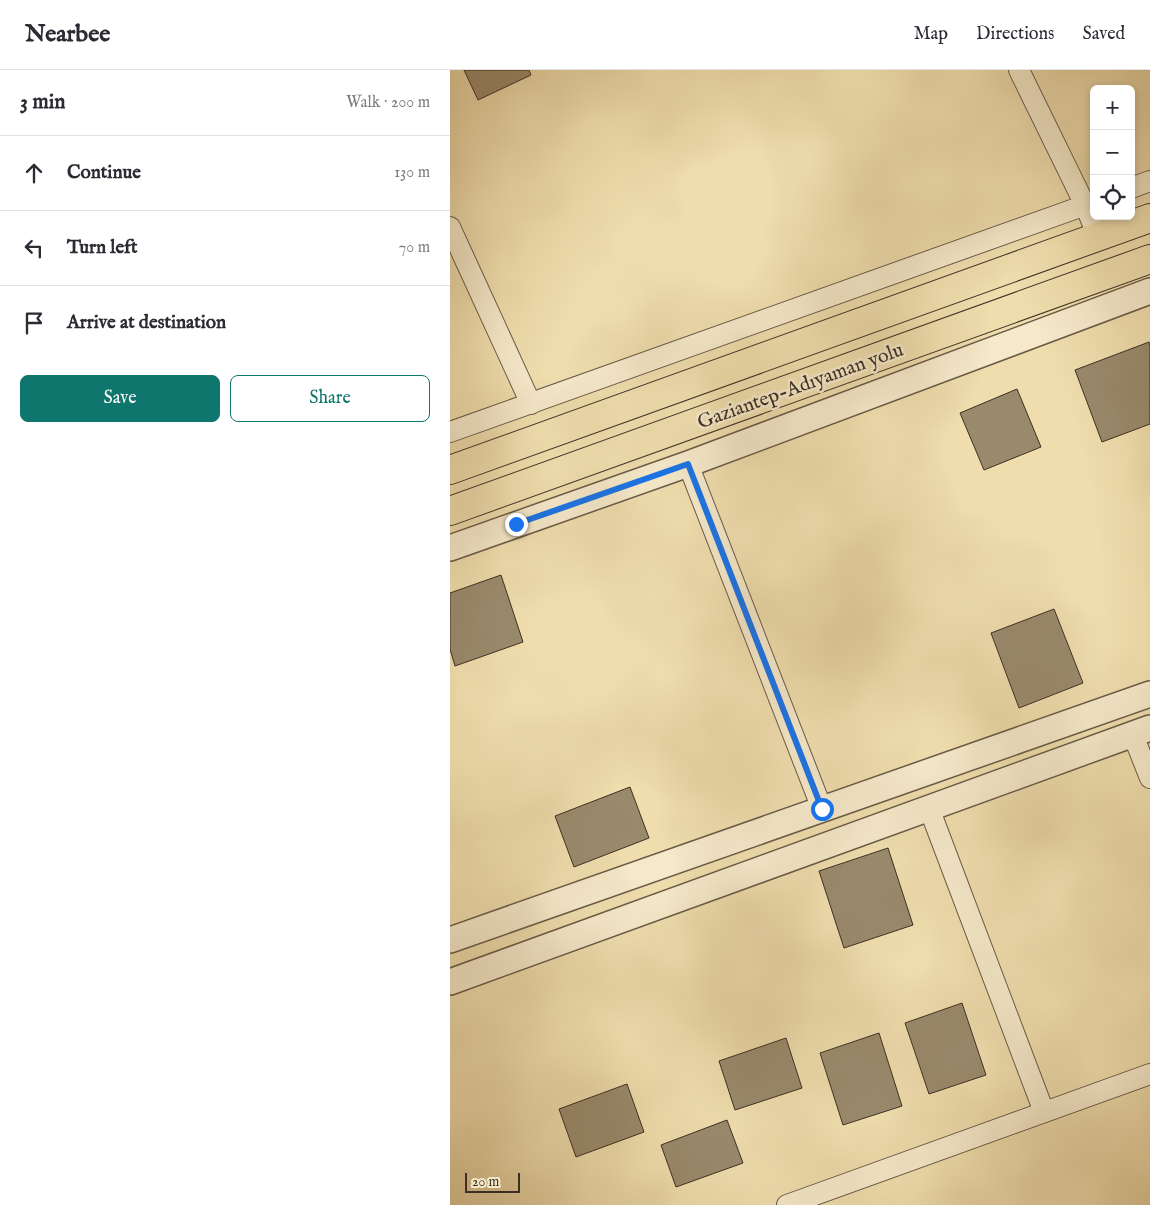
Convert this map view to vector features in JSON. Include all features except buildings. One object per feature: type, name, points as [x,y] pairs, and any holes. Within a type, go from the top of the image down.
[{"type":"highway","name":"Gaziantep-Adıyaman yolu","points":[[450,470],[1150,218]]},
{"type":"highway","name":"Gaziantep-Adıyaman yolu","points":[[450,511],[1150,259]]},
{"type":"street","points":[[1019,70],[1089,203],[1098,237]]},
{"type":"street","points":[[1135,186],[1150,180]]},
{"type":"street","points":[[450,432],[1089,203]]},
{"type":"street","points":[[450,227],[531,404]]},
{"type":"street","points":[[450,548],[688,464],[1150,292]]},
{"type":"street","points":[[688,464],[822,809]]},
{"type":"street","points":[[450,940],[1150,694]]},
{"type":"street","points":[[450,982],[1141,732],[1150,778]]},
{"type":"street","points":[[929,808],[1044,1112]]},
{"type":"street","points":[[787,1205],[1150,1074]]},
{"type":"route","points":[[516,524],[688,464],[822,809]]}]
